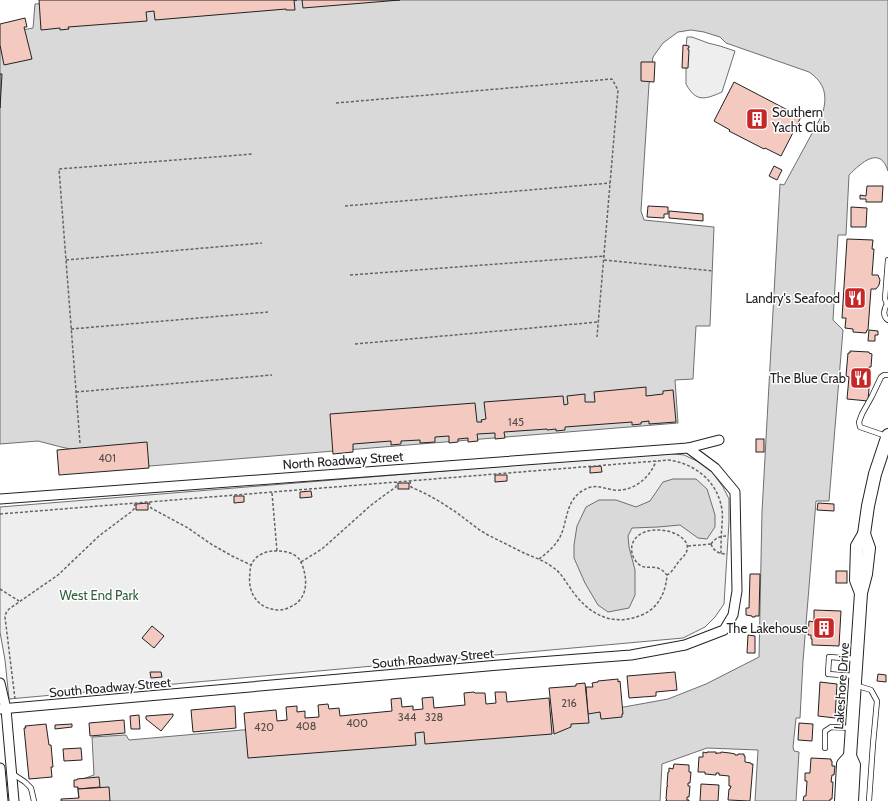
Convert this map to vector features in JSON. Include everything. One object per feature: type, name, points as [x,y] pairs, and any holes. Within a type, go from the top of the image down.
[{"type":"street","name":"Lakeshore Drive","points":[[852,801],[854,765],[850,756],[861,594],[856,580],[857,552],[858,546],[864,534],[875,474],[888,436]]},
{"type":"street","name":"North Roadway Street","points":[[0,499],[688,448],[719,440]]},
{"type":"street","name":"South Roadway Street","points":[[3,709],[500,665],[631,655],[684,645],[724,630],[733,615],[737,591],[735,492],[715,468],[688,448]]},
{"type":"street","points":[[0,683],[14,801]]},
{"type":"street","name":"Lakeshore Drive","points":[[841,801],[843,764],[850,756]]},
{"type":"street","points":[[0,768],[3,801]]},
{"type":"lane","points":[[888,260],[888,272],[884,299],[888,304],[884,309],[884,314],[888,320]]},
{"type":"lane","points":[[888,375],[881,377],[859,422],[860,427],[888,436]]},
{"type":"lane","points":[[856,659],[829,657],[828,674],[855,680],[871,690],[877,701],[869,801]]},
{"type":"lane","points":[[825,748],[825,731],[831,727],[852,728]]},
{"type":"lane","points":[[11,773],[31,788],[34,801]]},
{"type":"path","points":[[336,103],[612,79],[618,90],[597,337]]},
{"type":"path","points":[[80,443],[58,169],[253,154]]},
{"type":"path","points":[[345,206],[610,183]]},
{"type":"path","points":[[66,260],[262,243]]},
{"type":"path","points":[[350,275],[604,256]]},
{"type":"path","points":[[604,260],[713,271]]},
{"type":"path","points":[[71,329],[268,312]]},
{"type":"path","points":[[355,344],[598,322]]},
{"type":"path","points":[[76,392],[272,375]]},
{"type":"path","points":[[0,514],[669,460],[685,464],[696,469],[708,480],[717,493],[722,510],[721,554]]},
{"type":"path","points":[[539,559],[558,541],[565,524],[571,501],[578,494],[588,488],[594,487],[615,490],[629,488],[647,477],[656,461]]},
{"type":"path","points":[[410,481],[411,488],[442,503],[484,532],[558,570],[578,599],[587,608],[609,619],[622,620],[635,618],[652,609],[664,592],[667,575],[684,557],[688,546],[686,541],[680,536],[664,530],[646,532],[638,536],[632,546],[633,556],[638,563],[646,567],[661,569],[667,575]]},
{"type":"path","points":[[301,562],[322,549],[370,506],[396,488],[396,482]]},
{"type":"path","points":[[272,492],[277,550]]},
{"type":"path","points":[[149,502],[151,508],[188,528],[232,556],[251,565]]},
{"type":"path","points":[[16,708],[5,617],[6,613],[19,601],[58,574],[99,536],[131,512],[134,509],[135,503]]},
{"type":"path","points":[[688,546],[710,544],[721,536],[736,537]]},
{"type":"path","points":[[710,544],[718,553],[736,554]]},
{"type":"path","points":[[277,550],[286,551],[293,554],[301,562],[304,570],[306,589],[301,600],[288,608],[280,610],[264,606],[253,596],[249,582],[251,565],[260,555],[277,550]]},
{"type":"path","points":[[0,589],[19,601]]},
{"type":"green space","points":[[687,37],[692,37],[735,51],[722,92],[710,97],[701,98],[693,94],[686,84]]},
{"type":"green space","name":"West End Park","points":[[666,453],[684,455],[710,469],[723,487],[729,499],[724,604],[715,617],[705,627],[683,638],[9,699],[5,660],[0,632],[0,507]]},
{"type":"shaded area","points":[[87,0],[888,0],[888,171],[885,163],[880,159],[875,158],[865,162],[849,175],[846,235],[838,235],[833,320],[843,330],[829,501],[816,501],[800,718],[796,718],[793,747],[794,751],[799,752],[796,801],[755,801],[758,750],[707,748],[662,764],[660,801],[79,801],[77,781],[94,775],[92,737],[126,735],[129,740],[242,730],[574,712],[624,707],[668,699],[706,684],[759,657],[762,512],[780,184],[784,185],[822,115],[825,102],[822,85],[809,72],[726,43],[720,37],[704,32],[691,30],[678,32],[663,43],[653,57],[649,84],[641,211],[644,220],[714,227],[710,326],[696,326],[693,379],[675,380],[678,423],[150,466],[38,441],[0,444],[0,34],[33,28],[35,4]]},
{"type":"shaded area","points":[[673,479],[696,479],[707,489],[715,515],[715,527],[707,539],[698,538],[680,525],[632,528],[628,536],[629,547],[635,570],[635,595],[629,608],[608,612],[598,605],[585,583],[574,558],[574,545],[577,526],[586,507],[599,500],[616,500],[636,507],[650,501],[663,482]]},
{"type":"building","points":[[39,0],[294,0],[295,10],[286,9],[155,20],[154,11],[146,12],[147,21],[68,27],[69,29],[60,30],[60,28],[41,30]]},
{"type":"building","points":[[302,0],[400,0],[303,8]]},
{"type":"building","points":[[25,18],[27,27],[24,27],[32,59],[4,65],[0,45],[0,24]]},
{"type":"building","points":[[683,45],[689,46],[688,68],[682,68]]},
{"type":"building","points":[[641,62],[655,62],[654,82],[641,81]]},
{"type":"building","points":[[0,74],[2,74],[0,108]]},
{"type":"building","name":"Southern Yacht Club","points":[[734,82],[801,117],[781,156],[729,131],[730,130],[714,121]]},
{"type":"building","points":[[774,166],[782,170],[777,180],[769,176]]},
{"type":"building","points":[[867,186],[883,186],[882,202],[866,202],[866,199],[860,199],[860,195],[866,196]]},
{"type":"building","points":[[648,206],[668,207],[668,214],[664,214],[664,218],[647,217]]},
{"type":"building","points":[[851,207],[867,208],[866,227],[851,227]]},
{"type":"building","points":[[669,211],[703,214],[703,221],[669,218]]},
{"type":"building","points":[[847,239],[873,240],[872,249],[874,249],[872,275],[878,275],[880,280],[876,289],[871,289],[868,330],[866,333],[853,332],[853,329],[845,328],[846,318],[842,318]]},
{"type":"building","points":[[869,330],[878,331],[878,335],[875,335],[875,341],[868,341]]},
{"type":"building","points":[[850,351],[869,352],[872,354],[871,367],[869,367],[868,375],[870,376],[868,401],[847,399],[849,377],[846,376],[848,353],[850,353]]},
{"type":"building","points":[[646,387],[646,396],[663,394],[663,391],[673,390],[676,422],[649,424],[649,421],[632,425],[632,422],[565,427],[565,430],[556,431],[556,429],[547,429],[504,432],[505,438],[495,439],[495,433],[477,434],[478,441],[468,442],[468,438],[458,439],[458,442],[449,443],[449,436],[435,437],[435,442],[420,443],[420,440],[401,441],[401,444],[391,445],[391,441],[353,444],[353,452],[333,454],[330,414],[475,403],[477,422],[482,422],[481,420],[486,419],[484,402],[563,396],[564,405],[568,404],[567,396],[585,394],[585,402],[595,402],[594,392]]},
{"type":"building","points":[[756,439],[764,439],[764,452],[756,452]]},
{"type":"building","points":[[147,442],[149,468],[59,475],[57,450]]},
{"type":"building","points":[[601,466],[602,472],[590,473],[590,467]]},
{"type":"building","points":[[495,475],[507,475],[507,481],[495,482]]},
{"type":"building","points":[[398,483],[409,483],[409,489],[398,489]]},
{"type":"building","points":[[311,491],[312,497],[300,498],[300,492]]},
{"type":"building","points":[[234,496],[244,496],[244,502],[234,503]]},
{"type":"building","points":[[148,503],[148,510],[136,510],[136,504]]},
{"type":"building","points":[[818,503],[834,504],[834,511],[817,510]]},
{"type":"building","points":[[836,571],[847,571],[847,583],[836,583]]},
{"type":"building","points":[[750,574],[760,574],[759,616],[755,617],[746,615],[746,608],[749,608]]},
{"type":"building","name":"The Lakehouse","points":[[814,610],[841,611],[839,646],[812,645],[811,635],[808,635],[809,621],[814,622]]},
{"type":"building","points":[[152,626],[164,636],[154,648],[142,638]]},
{"type":"building","points":[[748,635],[755,636],[755,653],[747,653]]},
{"type":"building","points":[[150,672],[161,672],[162,677],[151,678]]},
{"type":"building","points":[[675,672],[677,690],[656,692],[656,696],[629,698],[627,676]]},
{"type":"building","points":[[878,674],[886,675],[886,682],[877,681]]},
{"type":"building","points":[[618,679],[618,682],[620,681],[622,717],[601,719],[600,712],[588,714],[586,687],[593,687],[592,683],[598,681]]},
{"type":"building","points":[[820,682],[837,684],[835,718],[818,716]]},
{"type":"building","points":[[585,683],[589,723],[571,724],[571,727],[554,734],[549,688],[576,686],[576,684]]},
{"type":"building","points":[[495,692],[506,692],[507,702],[549,698],[552,734],[425,744],[424,732],[415,733],[416,745],[248,758],[244,713],[276,710],[277,721],[287,720],[286,707],[297,706],[297,712],[305,711],[305,718],[319,717],[318,705],[328,704],[329,709],[339,708],[340,716],[392,711],[391,699],[401,698],[402,707],[413,706],[413,710],[423,709],[422,698],[433,697],[434,708],[465,705],[464,693],[485,693],[486,704],[496,703]]},
{"type":"building","points":[[235,706],[236,728],[193,732],[191,710]]},
{"type":"building","points":[[173,714],[161,731],[146,719],[146,716]]},
{"type":"building","points":[[139,715],[140,729],[131,729],[130,716]]},
{"type":"building","points":[[124,720],[125,733],[90,736],[89,723]]},
{"type":"building","points":[[799,723],[813,724],[812,741],[798,740]]},
{"type":"building","points":[[46,724],[49,745],[51,745],[53,767],[51,767],[52,777],[29,779],[24,728],[26,728],[25,726]]},
{"type":"building","points":[[72,724],[72,727],[55,729],[55,725]]},
{"type":"building","points":[[81,748],[82,760],[64,761],[63,749]]},
{"type":"building","points":[[703,752],[716,752],[716,754],[721,752],[735,755],[744,754],[745,762],[753,764],[750,801],[728,800],[729,789],[731,786],[729,786],[729,776],[719,775],[719,773],[716,773],[716,775],[698,772],[699,757],[703,757]]},
{"type":"building","points":[[811,758],[831,759],[832,766],[835,766],[834,775],[832,775],[831,782],[833,782],[832,799],[830,799],[830,801],[803,801],[804,796],[806,796],[807,781],[805,781],[805,773],[810,773]]},
{"type":"building","points":[[674,764],[689,765],[689,772],[691,772],[690,783],[688,783],[688,786],[690,786],[689,797],[687,797],[687,800],[689,801],[666,801],[668,772],[669,768],[673,769]]},
{"type":"building","points":[[99,777],[100,787],[78,789],[78,787],[74,787],[74,780]]},
{"type":"building","points":[[701,784],[719,785],[718,801],[700,801]]},
{"type":"building","points":[[109,787],[110,801],[61,801],[61,799],[79,798],[78,789]]},
{"type":"place","name":"Southern Yacht Club","points":[[757,119]]},
{"type":"place","name":"Landry's Seafood","points":[[855,298]]},
{"type":"place","name":"The Blue Crab","points":[[861,378]]},
{"type":"place","name":"The Lakehouse","points":[[824,628]]}]
